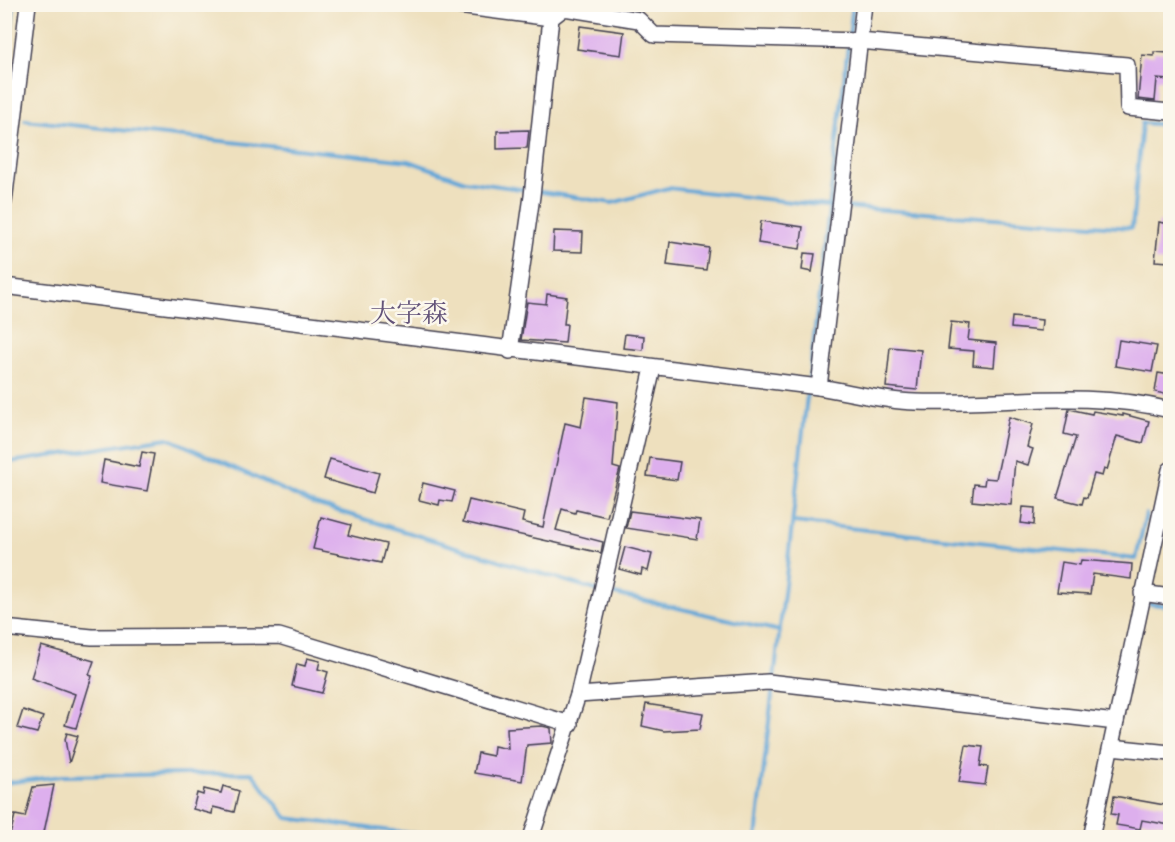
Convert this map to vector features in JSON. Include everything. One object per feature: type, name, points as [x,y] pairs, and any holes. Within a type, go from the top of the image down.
[{"type":"street","points":[[4,202],[28,4]]},
{"type":"street","points":[[442,4],[551,18],[564,8],[639,20],[654,35],[859,42],[1127,65],[1128,108],[1170,112]]},
{"type":"street","points":[[819,387],[864,4]]},
{"type":"street","points":[[510,351],[533,190],[551,18]]},
{"type":"street","points":[[4,286],[510,351],[819,387],[913,402],[1083,398],[1116,400],[1170,410]]},
{"type":"street","points":[[531,837],[578,694],[653,368]]},
{"type":"street","points":[[1091,837],[1170,470]]},
{"type":"street","points":[[1142,593],[1170,597]]},
{"type":"street","points":[[4,628],[92,637],[279,636],[570,724]]},
{"type":"street","points":[[578,694],[773,682],[1116,722]]},
{"type":"street","points":[[1111,747],[1170,753]]},
{"type":"building","points":[[580,26],[624,32],[621,55],[577,49]]},
{"type":"building","points":[[1154,52],[1169,53],[1170,80],[1157,79],[1155,101],[1138,99],[1142,55],[1154,56]]},
{"type":"building","points":[[529,130],[527,148],[497,149],[497,131]]},
{"type":"building","points":[[761,221],[803,227],[800,249],[758,243]]},
{"type":"building","points":[[1159,222],[1170,224],[1170,262],[1155,261]]},
{"type":"building","points":[[554,231],[583,232],[582,252],[553,251]]},
{"type":"building","points":[[670,242],[709,248],[706,270],[667,265]]},
{"type":"building","points":[[804,253],[815,254],[812,272],[802,270]]},
{"type":"building","points":[[547,294],[567,297],[564,324],[567,324],[565,343],[521,340],[527,302],[546,304]]},
{"type":"building","points":[[1012,317],[1042,320],[1041,331],[1011,328]]},
{"type":"building","points":[[951,322],[970,324],[968,340],[996,343],[994,367],[973,365],[974,351],[948,349]]},
{"type":"building","points":[[625,334],[644,336],[643,350],[623,348]]},
{"type":"building","points":[[1119,340],[1157,346],[1152,372],[1115,366]]},
{"type":"building","points":[[890,347],[921,350],[917,390],[886,387]]},
{"type":"building","points":[[1158,373],[1170,375],[1170,395],[1155,392]]},
{"type":"building","points":[[586,397],[618,402],[613,467],[620,469],[607,517],[562,509],[556,530],[603,542],[601,553],[463,522],[469,500],[524,513],[522,522],[543,527],[565,423],[581,427]]},
{"type":"building","points":[[1069,409],[1092,414],[1093,411],[1123,416],[1123,414],[1149,421],[1143,443],[1117,436],[1107,470],[1104,469],[1102,476],[1094,474],[1087,498],[1084,497],[1082,504],[1057,498],[1076,437],[1064,434]]},
{"type":"building","points":[[1009,417],[1033,424],[1027,447],[1033,449],[1028,465],[1015,461],[1011,505],[972,501],[974,484],[984,485],[985,478],[996,479]]},
{"type":"building","points":[[142,452],[154,454],[147,491],[100,483],[104,460],[139,467]]},
{"type":"building","points":[[650,458],[680,462],[677,480],[647,476]]},
{"type":"building","points":[[330,459],[379,473],[373,493],[324,479]]},
{"type":"building","points":[[423,483],[455,491],[452,502],[440,500],[439,505],[419,500]]},
{"type":"building","points":[[1023,507],[1035,508],[1034,525],[1021,523]]},
{"type":"building","points":[[630,511],[700,520],[697,539],[626,528]]},
{"type":"building","points":[[321,517],[351,525],[348,535],[386,544],[381,563],[313,549]]},
{"type":"building","points":[[625,547],[652,554],[648,571],[642,569],[641,575],[619,569]]},
{"type":"building","points":[[1081,560],[1132,564],[1131,579],[1093,574],[1090,594],[1057,592],[1062,562],[1080,565]]},
{"type":"building","points":[[41,646],[94,661],[89,675],[92,676],[76,728],[65,725],[75,694],[31,678]]},
{"type":"building","points":[[307,658],[320,661],[318,669],[328,672],[322,693],[292,686],[297,664],[305,666]]},
{"type":"building","points":[[646,704],[703,713],[700,729],[664,731],[642,726]]},
{"type":"building","points":[[23,710],[43,717],[37,733],[17,728]]},
{"type":"building","points":[[542,726],[551,728],[552,743],[527,745],[522,781],[474,773],[478,753],[493,756],[494,746],[508,749],[507,728]]},
{"type":"building","points":[[67,733],[78,736],[69,763],[65,739]]},
{"type":"building","points":[[966,745],[983,747],[980,766],[988,767],[985,785],[959,782]]},
{"type":"building","points":[[54,785],[43,837],[10,835],[15,815],[25,817],[33,787]]},
{"type":"building","points":[[223,786],[239,791],[234,812],[213,807],[212,814],[193,809],[197,793],[203,795],[204,789],[221,793]]},
{"type":"building","points":[[1114,796],[1170,806],[1170,825],[1142,820],[1140,829],[1116,825],[1118,815],[1111,814]]},
{"type":"waterway","points":[[4,92],[14,4]]},
{"type":"waterway","points":[[849,38],[853,4]]},
{"type":"waterway","points":[[809,381],[848,46]]},
{"type":"waterway","points":[[25,120],[409,161],[465,181],[527,190]]},
{"type":"waterway","points":[[843,207],[1132,228],[1142,123],[1170,125]]},
{"type":"waterway","points":[[535,191],[612,203],[668,188],[836,207]]},
{"type":"waterway","points":[[774,679],[808,388]]},
{"type":"waterway","points":[[4,463],[168,438],[312,503],[599,591]]},
{"type":"waterway","points":[[1169,515],[1170,508]]},
{"type":"waterway","points":[[793,522],[1136,559],[1146,514]]},
{"type":"waterway","points":[[606,592],[780,631]]},
{"type":"waterway","points":[[1150,604],[1170,606]]},
{"type":"waterway","points":[[756,838],[773,686]]},
{"type":"waterway","points":[[4,783],[62,776],[252,773],[287,818],[449,838]]},
{"type":"waterway","points":[[982,838],[982,834],[1006,838]]},
{"type":"district","name":"大字森","points":[[409,313]]}]
